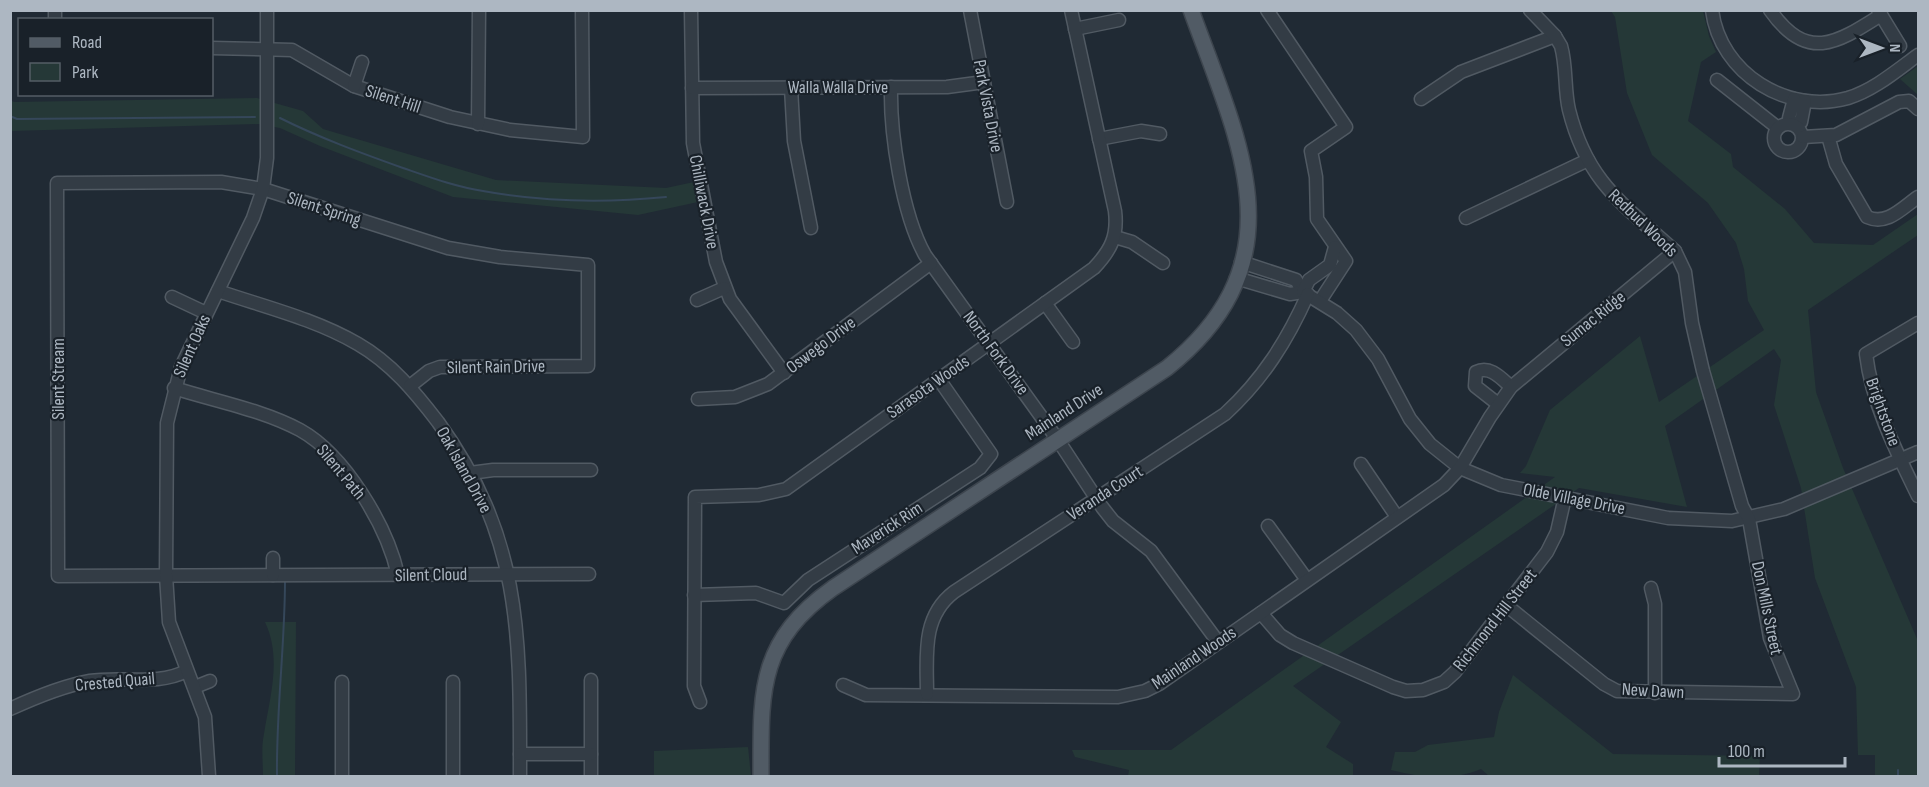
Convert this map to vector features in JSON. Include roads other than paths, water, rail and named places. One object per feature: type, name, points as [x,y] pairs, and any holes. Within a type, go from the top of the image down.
[{"type":"main road","name":"Mainland Drive","points":[[761,777],[761,706],[764,682],[775,651],[801,614],[833,588],[1167,368],[1194,345],[1221,310],[1241,262],[1249,220],[1247,177],[1239,142],[1191,10]]},
{"type":"street","name":"Silent Oaks","points":[[209,777],[208,732],[195,687],[186,671],[169,622],[166,576],[166,443],[174,388],[206,313],[253,218],[263,189],[267,158],[267,10]]},
{"type":"street","points":[[478,124],[479,10]]},
{"type":"street","name":"Silent Hill","points":[[213,48],[267,48],[299,52],[323,70],[354,86],[478,124],[583,137],[582,10]]},
{"type":"street","name":"Chilliwack Drive","points":[[691,10],[694,155],[716,262],[724,288],[784,373]]},
{"type":"street","name":"Park Vista Drive","points":[[970,10],[1007,202]]},
{"type":"street","points":[[1071,10],[1115,211],[1115,237],[1132,242],[1163,263]]},
{"type":"street","points":[[1267,10],[1347,127],[1311,151],[1316,177],[1317,219],[1346,261],[1320,301]]},
{"type":"street","name":"Redbud Woods","points":[[1530,10],[1556,36],[1564,56],[1571,118],[1597,177],[1618,201],[1675,251],[1685,272],[1692,323],[1713,413],[1742,506],[1749,519]]},
{"type":"street","points":[[1712,10],[1719,37],[1737,65],[1763,87],[1799,100],[1827,102],[1860,94],[1918,55]]},
{"type":"street","points":[[1770,10],[1779,23],[1798,39],[1821,45],[1846,37],[1880,13],[1900,46]]},
{"type":"street","points":[[1075,29],[1119,20]]},
{"type":"street","points":[[1422,99],[1461,72],[1556,36]]},
{"type":"street","points":[[354,86],[362,62]]},
{"type":"street","points":[[1717,80],[1778,128]]},
{"type":"street","name":"Walla Walla Drive","points":[[692,88],[947,87],[984,82]]},
{"type":"street","name":"North Fork Drive","points":[[891,87],[891,126],[910,218],[917,240],[931,263],[1058,440],[1096,499],[1113,521],[1150,551],[1218,642]]},
{"type":"street","points":[[791,88],[794,141],[811,228]]},
{"type":"street","points":[[1792,124],[1800,130],[1803,137],[1799,148],[1785,153],[1775,144],[1774,135],[1783,124],[1801,122],[1799,100]]},
{"type":"street","points":[[1803,137],[1828,136],[1858,126],[1899,102],[1909,101],[1918,110]]},
{"type":"street","points":[[1099,139],[1141,131],[1160,134]]},
{"type":"street","points":[[1828,136],[1836,164],[1867,217],[1876,221],[1886,219],[1918,197]]},
{"type":"street","points":[[1466,218],[1588,160]]},
{"type":"street","name":"Silent Spring","points":[[57,183],[221,182],[263,189],[448,248],[500,257],[588,265],[588,366]]},
{"type":"street","name":"Silent Stream","points":[[57,183],[58,576]]},
{"type":"street","name":"Sarasota Woods","points":[[700,702],[694,686],[695,496],[759,495],[786,489],[938,378],[990,345],[1094,268],[1106,256],[1115,237]]},
{"type":"street","name":"Veranda Court","points":[[927,694],[928,629],[940,603],[1206,428],[1241,399],[1265,372],[1287,340],[1314,275],[1330,265],[1335,247]]},
{"type":"street","name":"Sumac Ridge","points":[[1461,468],[1498,404],[1511,387],[1675,251]]},
{"type":"street","name":"Olde Village Drive","points":[[1241,262],[1296,280],[1305,293],[1320,301],[1356,330],[1378,358],[1420,432],[1442,455],[1461,468],[1501,485],[1682,520],[1707,522],[1749,519],[1784,509],[1918,452]]},
{"type":"street","name":"Oswego Drive","points":[[698,399],[723,399],[747,394],[784,373],[931,263]]},
{"type":"street","name":"Olde Village Drive","points":[[1236,278],[1290,294],[1305,293]]},
{"type":"street","points":[[697,300],[724,288]]},
{"type":"street","name":"Oak Island Drive","points":[[218,291],[338,333],[381,359],[410,386],[453,443],[495,525],[509,573],[519,644],[520,777]]},
{"type":"street","points":[[172,297],[206,313]]},
{"type":"street","points":[[1046,303],[1073,342]]},
{"type":"street","name":"Brightstone","points":[[1900,460],[1868,376],[1866,354],[1918,323]]},
{"type":"street","name":"Silent Rain Drive","points":[[410,386],[422,375],[440,367],[588,366]]},
{"type":"street","points":[[1498,404],[1475,386],[1476,372],[1482,369],[1489,370],[1511,387]]},
{"type":"street","name":"Maverick Rim","points":[[694,595],[756,593],[784,603],[808,579],[980,468],[991,454],[938,378]]},
{"type":"street","name":"Silent Path","points":[[174,388],[287,424],[308,435],[333,457],[363,497],[385,536],[398,575]]},
{"type":"street","points":[[1900,460],[1918,496]]},
{"type":"street","points":[[1361,464],[1397,518]]},
{"type":"street","name":"Mainland Woods","points":[[843,685],[866,695],[1118,697],[1132,694],[1159,684],[1444,485],[1461,468]]},
{"type":"street","points":[[470,473],[591,470]]},
{"type":"street","name":"Richmond Hill Street","points":[[1261,613],[1280,635],[1293,643],[1393,687],[1412,691],[1423,690],[1444,682],[1455,672],[1552,543],[1565,497]]},
{"type":"street","name":"Don Mills Street","points":[[1749,519],[1770,638],[1793,694]]},
{"type":"street","points":[[1268,526],[1306,580]]},
{"type":"street","points":[[273,558],[273,576]]},
{"type":"street","name":"Silent Cloud","points":[[58,576],[590,574]]},
{"type":"street","points":[[1651,588],[1655,604],[1655,693]]},
{"type":"street","name":"New Dawn","points":[[1506,604],[1610,688],[1628,692],[1655,693],[1793,694]]},
{"type":"street","name":"Crested Quail","points":[[10,710],[48,692],[89,681],[171,678],[186,671]]},
{"type":"street","points":[[591,680],[591,777]]},
{"type":"street","points":[[195,687],[210,681]]},
{"type":"street","points":[[342,682],[342,777]]},
{"type":"street","points":[[453,682],[453,777]]},
{"type":"street","points":[[520,754],[591,754]]},
{"type":"waterway","points":[[10,116],[17,119],[255,117]]},
{"type":"waterway","points":[[280,118],[372,157],[473,189],[506,195],[574,200],[666,197]]},
{"type":"waterway","points":[[277,776],[285,580]]},
{"type":"waterway","points":[[1898,770],[1898,776]]}]
